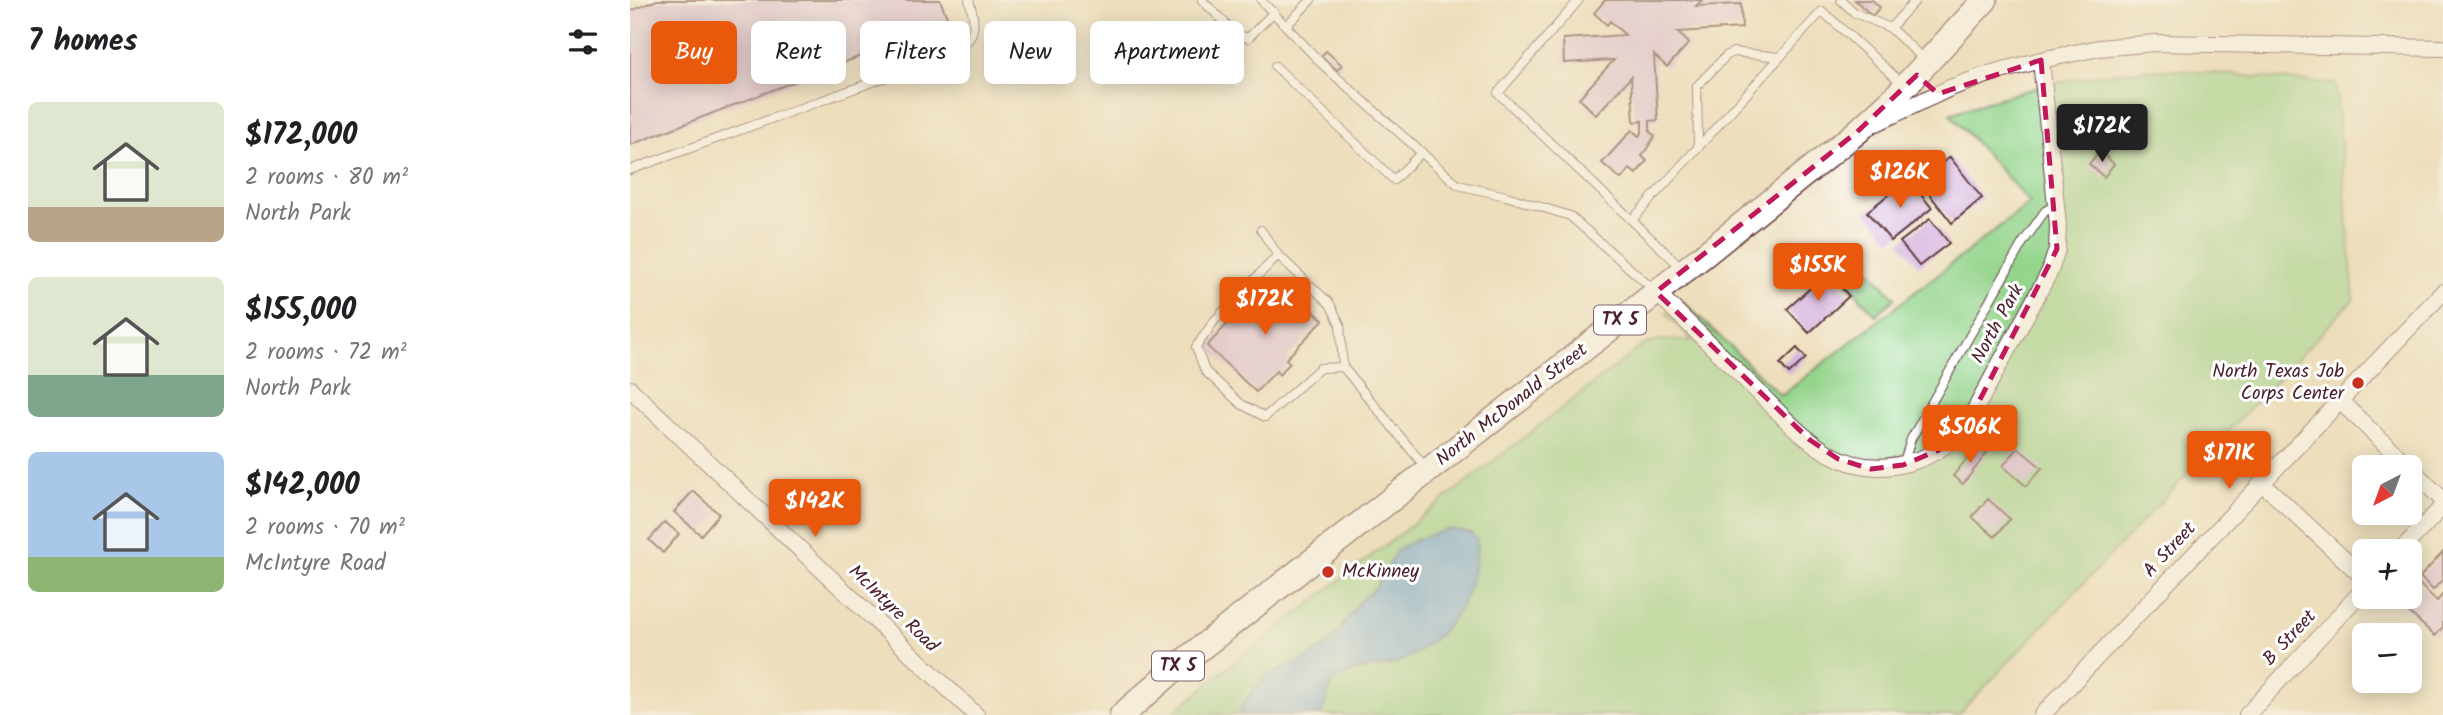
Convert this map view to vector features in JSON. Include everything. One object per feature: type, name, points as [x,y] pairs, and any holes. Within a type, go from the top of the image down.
[{"type":"main road","name":"North McDonald Street","points":[[1122,715],[1184,661],[1685,270],[1857,132],[1917,75],[1985,0]]},
{"type":"street","points":[[1857,132],[1938,94],[1989,74],[2099,48],[2155,43],[2443,48]]},
{"type":"street","name":"North Park","points":[[1656,292],[1784,417],[1824,451],[1838,459],[1861,468],[1880,469],[1903,465],[1939,450],[1958,435],[1970,419],[2050,271],[2059,237],[2041,60]]},
{"type":"street","points":[[1917,75],[1938,94]]},
{"type":"street","name":"A Street","points":[[2042,715],[2443,292]]},
{"type":"street","name":"McIntyre Road","points":[[630,389],[976,715]]},
{"type":"street","points":[[2340,401],[2396,455]]},
{"type":"street","points":[[2422,480],[2443,500]]},
{"type":"street","points":[[2262,482],[2352,567]]},
{"type":"street","points":[[2411,539],[2443,506]]},
{"type":"street","name":"B Street","points":[[2247,715],[2352,602]]},
{"type":"lane","points":[[630,170],[958,51],[971,38],[974,29],[975,20],[969,0]]},
{"type":"lane","points":[[1202,0],[1236,34],[1248,38],[1274,12]]},
{"type":"lane","points":[[1261,0],[1323,65],[1458,185],[1570,216],[1656,292]]},
{"type":"lane","points":[[1287,25],[1311,0]]},
{"type":"lane","points":[[1579,0],[1498,93],[1685,270]]},
{"type":"lane","points":[[1841,0],[1855,13],[1890,28],[1917,75]]},
{"type":"lane","points":[[1890,28],[1916,0]]},
{"type":"lane","points":[[1632,220],[1822,11],[1917,75]]},
{"type":"lane","points":[[1698,147],[1697,86],[1733,52],[1780,57]]},
{"type":"lane","points":[[1275,66],[1394,180],[1422,152]]},
{"type":"lane","points":[[1903,465],[1911,439],[2022,244],[2045,211],[2056,205]]},
{"type":"lane","points":[[1261,230],[1278,255],[1330,304],[1340,324],[1343,367],[1428,470]]},
{"type":"lane","points":[[1278,255],[1216,320],[1196,347],[1205,371],[1241,404],[1265,417],[1320,368],[1343,367]]},
{"type":"highlighted area","points":[[2041,60],[2057,249],[1970,419],[1939,450],[1903,465],[1871,469],[1838,459],[1810,440],[1656,292],[1857,132],[1917,75],[1938,94]]},
{"type":"green space","points":[[2180,70],[2336,84],[2354,299],[1958,715],[1171,715],[1223,671],[1642,346],[1659,340],[1692,340],[1666,313],[1682,300],[1781,396],[2030,203],[1950,114],[2047,85],[2096,75]]},
{"type":"green space","points":[[1865,265],[1895,298],[1876,315],[1846,282]]},
{"type":"water","points":[[1448,529],[1471,533],[1477,540],[1475,560],[1466,596],[1447,626],[1434,639],[1397,663],[1359,670],[1333,680],[1321,715],[1241,715],[1240,709],[1267,675],[1303,661],[1331,642],[1360,601],[1375,588],[1397,550],[1413,541]]},
{"type":"building","points":[[657,0],[940,0],[949,21],[860,21],[860,56],[846,62],[846,21],[751,21],[751,84],[788,84],[630,145],[630,11]]},
{"type":"building","points":[[1605,0],[1702,0],[1696,6],[1741,4],[1742,28],[1677,32],[1689,43],[1667,67],[1654,55],[1658,120],[1650,121],[1650,132],[1655,136],[1642,156],[1647,161],[1636,174],[1630,169],[1621,179],[1602,163],[1632,130],[1639,136],[1642,132],[1642,121],[1634,122],[1631,77],[1596,115],[1579,98],[1614,60],[1564,63],[1563,39],[1625,35],[1610,21],[1607,25],[1594,13]]},
{"type":"building","points":[[1855,0],[1872,0],[1880,7],[1872,16]]},
{"type":"building","points":[[1326,51],[1342,65],[1337,70],[1321,56]]},
{"type":"building","points":[[2100,151],[2114,164],[2104,177],[2089,164]]},
{"type":"building","points":[[1950,157],[1982,198],[1952,223],[1919,181]]},
{"type":"building","points":[[1908,179],[1932,208],[1891,241],[1867,212]]},
{"type":"building","points":[[1930,219],[1949,243],[1919,266],[1900,242]]},
{"type":"building","points":[[1828,272],[1849,296],[1809,333],[1787,309]]},
{"type":"building","points":[[1282,282],[1323,320],[1286,359],[1290,363],[1279,375],[1276,371],[1256,392],[1207,346],[1241,309],[1250,317]]},
{"type":"building","points":[[1797,348],[1806,358],[1789,374],[1780,364]]},
{"type":"building","points":[[1977,446],[1987,453],[1963,484],[1953,476]]},
{"type":"building","points":[[2018,448],[2042,468],[2026,486],[2003,466]]},
{"type":"building","points":[[693,491],[719,514],[701,535],[674,512]]},
{"type":"building","points":[[1988,499],[2010,519],[1995,537],[1972,517]]},
{"type":"building","points":[[665,522],[679,534],[663,553],[649,540]]},
{"type":"building","points":[[2443,552],[2443,579],[2433,590],[2422,579],[2422,575]]},
{"type":"building","points":[[2422,587],[2437,601],[2443,594],[2443,627],[2435,636],[2406,609],[2422,609]]},
{"type":"place","name":"North Texas Job Corps Center","points":[[2358,383]]},
{"type":"place","name":"McKinney","points":[[1328,572]]}]
